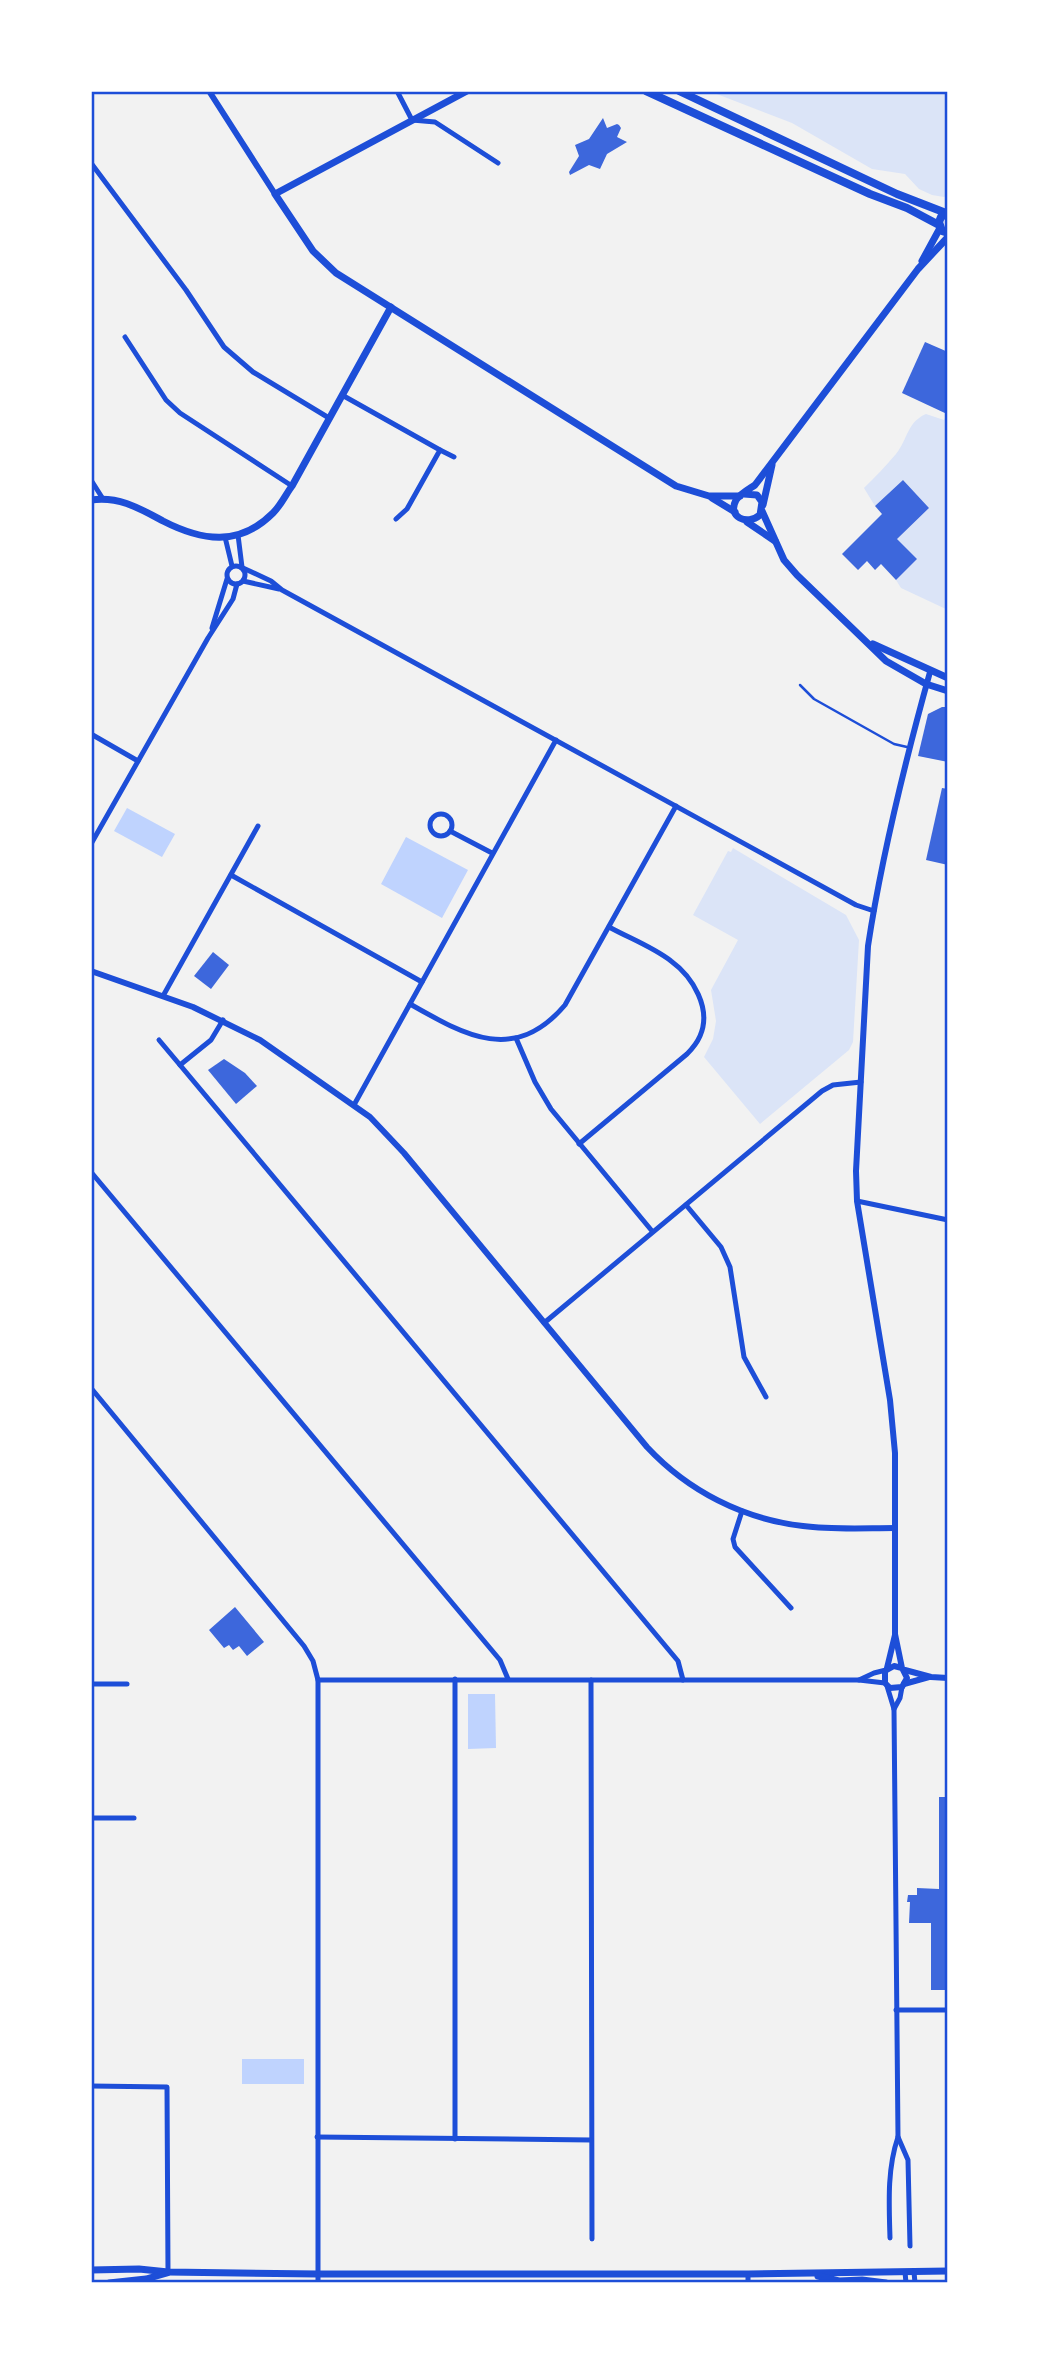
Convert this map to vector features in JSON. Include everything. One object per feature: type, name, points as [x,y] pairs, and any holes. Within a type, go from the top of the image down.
[{"type":"main road","points":[[467,91],[275,194],[313,251],[336,273],[676,486],[709,496],[776,541]]},
{"type":"main road","points":[[646,91],[870,194],[907,208],[944,231]]},
{"type":"main road","points":[[672,104],[679,91],[897,194],[947,213]]},
{"type":"main road","points":[[944,231],[939,219],[947,213]]},
{"type":"main road","points":[[735,512],[735,503],[755,485],[944,231]]},
{"type":"main road","points":[[91,500],[128,503],[202,538],[238,535],[259,524],[274,512],[292,486],[391,307]]},
{"type":"main road","points":[[744,520],[757,518],[762,509],[773,461]]},
{"type":"main road","points":[[709,496],[757,495],[784,560],[797,575],[886,661],[926,684],[948,691]]},
{"type":"main road","points":[[866,641],[948,678]]},
{"type":"main road","points":[[91,2270],[318,2274],[948,2271]]},
{"type":"main road","points":[[109,2283],[168,2272]]},
{"type":"main road","points":[[807,2273],[839,2281],[886,2283]]},
{"type":"street","points":[[209,91],[275,194]]},
{"type":"street","points":[[397,91],[412,120],[436,122],[498,163]]},
{"type":"street","points":[[91,163],[186,290],[224,347],[253,372],[329,418]]},
{"type":"street","points":[[125,337],[166,400],[180,413],[292,486]]},
{"type":"street","points":[[342,395],[454,457]]},
{"type":"street","points":[[396,519],[407,509],[440,450]]},
{"type":"street","points":[[91,480],[103,499]]},
{"type":"street","points":[[91,844],[233,599],[245,573],[238,535]]},
{"type":"street","points":[[208,638],[228,579],[227,573],[232,566],[225,537]]},
{"type":"street","points":[[232,566],[256,573],[282,590],[856,905],[874,911]]},
{"type":"street","points":[[228,579],[232,583],[282,590]]},
{"type":"street","points":[[894,1709],[907,1678],[895,1634],[895,1453],[890,1400],[857,1201],[856,1171],[868,946],[910,748],[930,672]]},
{"type":"street","points":[[91,734],[138,761]]},
{"type":"street","points":[[354,1105],[555,740]]},
{"type":"street","points":[[410,1004],[451,1027],[492,1041],[516,1038],[544,1026],[565,1005],[676,806]]},
{"type":"street","points":[[438,814],[446,815],[451,820],[450,831],[444,836],[437,836],[431,832],[430,821],[438,814]]},
{"type":"street","points":[[163,996],[258,826]]},
{"type":"street","points":[[450,831],[492,853]]},
{"type":"street","points":[[231,875],[422,982]]},
{"type":"street","points":[[579,1144],[687,1054],[703,1027],[697,992],[683,972],[671,961],[609,927]]},
{"type":"street","points":[[91,971],[223,1020],[260,1040],[370,1117],[404,1153],[659,1460],[691,1485],[741,1511],[772,1520],[804,1526],[895,1528]]},
{"type":"street","points":[[180,1065],[211,1040],[223,1020]]},
{"type":"street","points":[[516,1038],[543,1096],[579,1144],[652,1231]]},
{"type":"street","points":[[159,1040],[678,1661],[683,1680]]},
{"type":"street","points":[[544,1323],[822,1091],[833,1085],[861,1082]]},
{"type":"street","points":[[91,1172],[500,1660],[508,1679]]},
{"type":"street","points":[[857,1201],[948,1220]]},
{"type":"street","points":[[685,1205],[721,1247],[730,1267],[744,1357],[766,1397]]},
{"type":"street","points":[[91,1388],[304,1646],[313,1661],[318,1680],[318,2283]]},
{"type":"street","points":[[741,1511],[733,1539],[738,1553],[791,1608]]},
{"type":"street","points":[[890,2238],[892,2153],[898,2137],[894,1709],[884,1675],[895,1634]]},
{"type":"street","points":[[859,1680],[894,1665],[931,1677],[948,1678]]},
{"type":"street","points":[[318,1680],[859,1680],[886,1684],[894,1689],[931,1677]]},
{"type":"street","points":[[455,1679],[455,2139]]},
{"type":"street","points":[[591,1680],[592,2239]]},
{"type":"street","points":[[91,1684],[127,1684]]},
{"type":"street","points":[[91,1818],[134,1818]]},
{"type":"street","points":[[896,2010],[948,2010]]},
{"type":"street","points":[[91,2087],[167,2087],[168,2272]]},
{"type":"street","points":[[317,2137],[591,2140]]},
{"type":"street","points":[[898,2137],[908,2160],[910,2246]]},
{"type":"street","points":[[906,2283],[910,2272]]},
{"type":"street","points":[[910,2272],[915,2283]]},
{"type":"street","points":[[748,2274],[748,2283]]},
{"type":"lane","points":[[800,685],[814,699],[894,744],[910,748]]},
{"type":"shaded area","points":[[709,91],[948,91],[948,195],[932,195],[919,189],[905,174],[872,169],[792,123]]},
{"type":"shaded area","points":[[948,412],[948,610],[901,588],[896,580],[917,559],[897,539],[929,508],[903,480],[875,506],[864,488],[896,454],[911,426],[920,417],[926,414],[944,420]]},
{"type":"shaded area","points":[[733,848],[846,915],[859,940],[853,1042],[849,1050],[760,1124],[704,1057],[713,1039],[716,1021],[711,990],[738,940],[693,915],[728,851],[731,852]]},
{"type":"water","points":[[127,808],[175,834],[162,857],[114,831]]},
{"type":"water","points":[[406,837],[468,870],[442,918],[381,884]]},
{"type":"water","points":[[468,1694],[495,1694],[496,1748],[468,1749]]},
{"type":"water","points":[[242,2059],[304,2059],[304,2084],[242,2084]]},
{"type":"building","points":[[603,118],[607,128],[619,125],[621,128],[617,137],[627,142],[607,154],[600,169],[589,165],[570,175],[569,172],[579,156],[575,145],[589,139]]},
{"type":"building","points":[[925,342],[948,352],[947,414],[902,393]]},
{"type":"building","points":[[903,480],[929,508],[897,539],[917,559],[896,580],[881,564],[875,570],[867,561],[858,570],[842,554],[882,514],[875,506]]},
{"type":"building","points":[[948,707],[948,762],[918,756],[928,714]]},
{"type":"building","points":[[942,788],[948,789],[948,865],[926,860]]},
{"type":"building","points":[[213,952],[229,965],[211,989],[194,976]]},
{"type":"building","points":[[224,1059],[245,1073],[257,1086],[236,1104],[208,1070]]},
{"type":"building","points":[[235,1607],[264,1642],[247,1656],[239,1646],[233,1650],[229,1645],[224,1648],[209,1630]]},
{"type":"building","points":[[939,1797],[948,1797],[948,1990],[931,1990],[931,1923],[909,1923],[910,1902],[907,1902],[908,1895],[917,1895],[917,1888],[939,1889]]}]
